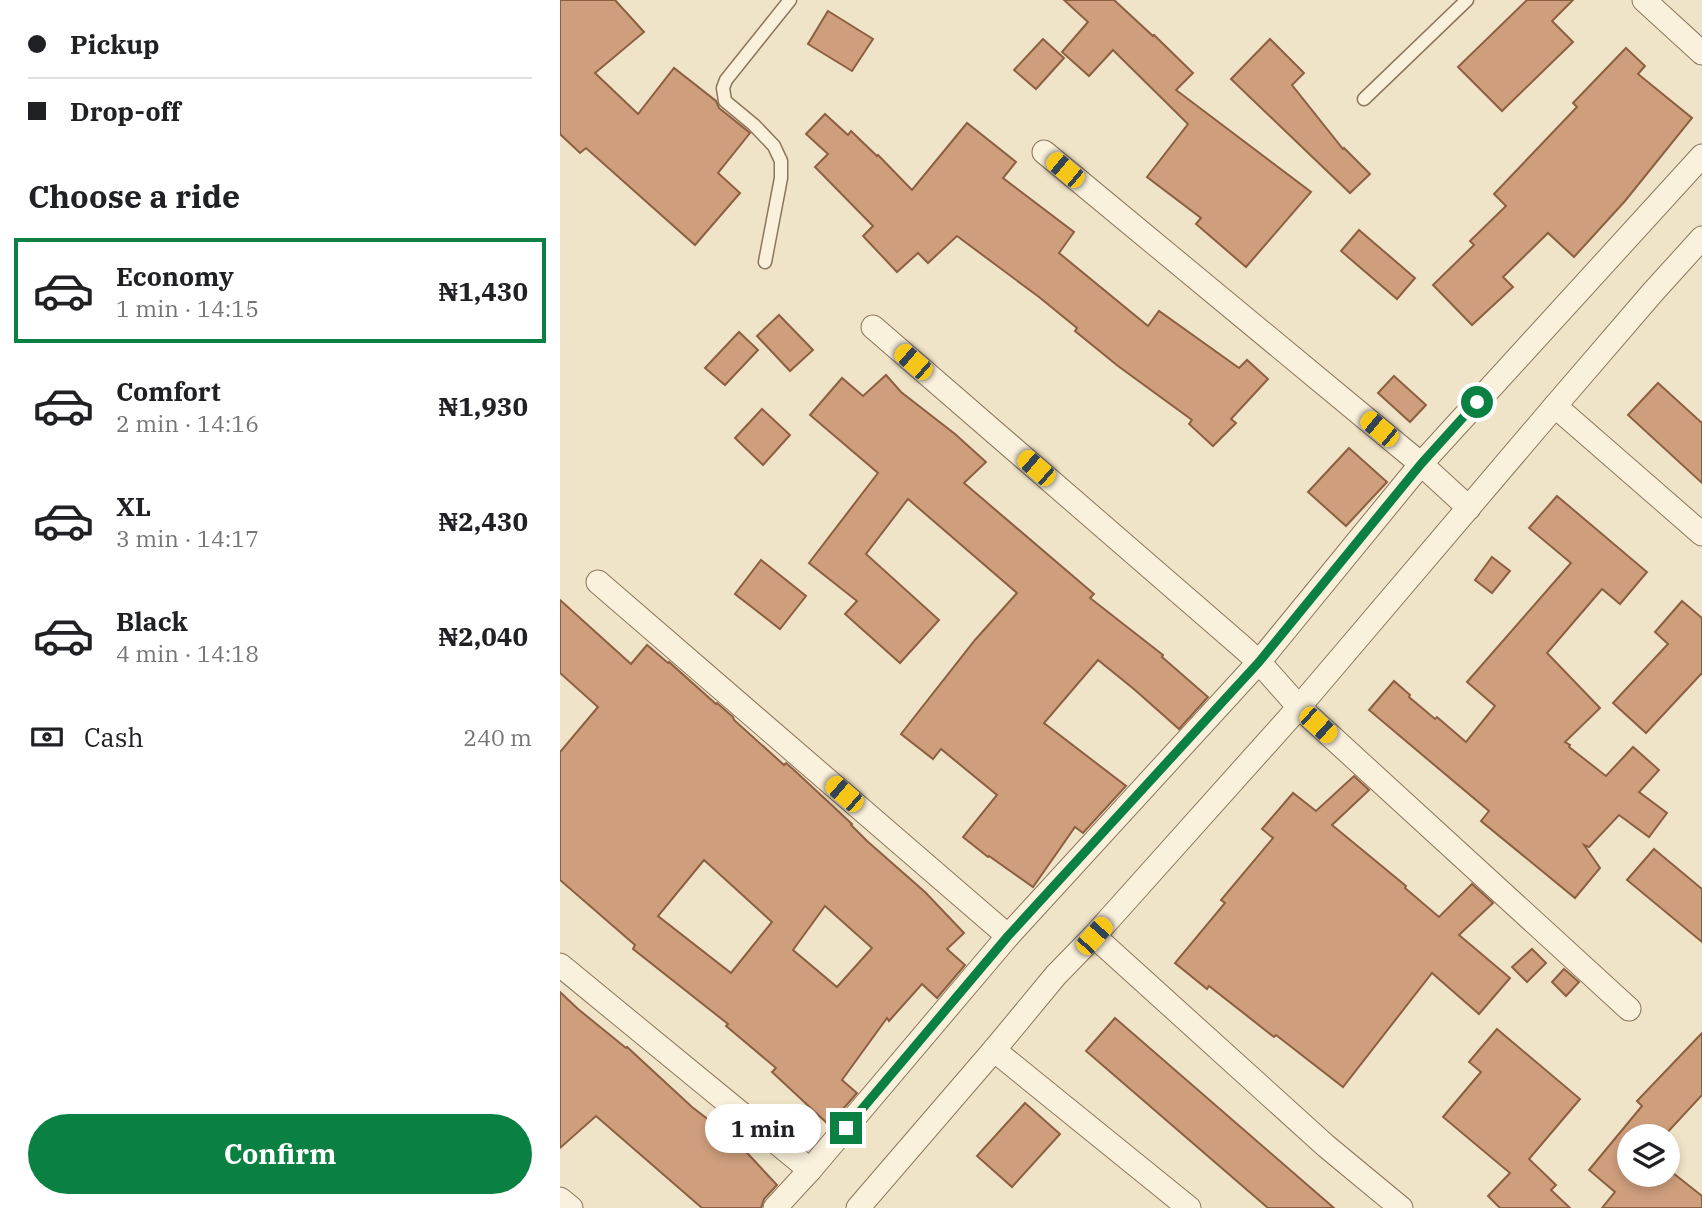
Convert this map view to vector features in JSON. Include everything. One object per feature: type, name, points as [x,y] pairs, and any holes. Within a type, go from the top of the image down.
[{"type":"street","points":[[1644,0],[1702,53]]},
{"type":"street","points":[[1044,152],[1421,464],[1469,508]]},
{"type":"street","points":[[775,1208],[1008,936],[1259,662],[1421,464],[1702,156]]},
{"type":"street","points":[[858,1208],[1056,975],[1299,707],[1702,237]]},
{"type":"street","points":[[873,327],[1259,662],[1299,707],[1629,1009]]},
{"type":"street","points":[[1555,406],[1702,534]]},
{"type":"street","points":[[598,582],[1008,936]]},
{"type":"street","points":[[1094,936],[1326,1146],[1401,1208]]},
{"type":"street","points":[[560,965],[810,1170]]},
{"type":"street","points":[[994,1050],[1189,1208]]},
{"type":"street","points":[[560,1199],[570,1208]]},
{"type":"lane","points":[[765,262],[781,178],[781,161],[774,146],[725,101],[723,88],[726,80],[790,0]]},
{"type":"lane","points":[[1364,99],[1466,0]]},
{"type":"building","points":[[560,0],[615,0],[644,32],[595,73],[638,114],[674,68],[716,101],[719,108],[750,133],[718,173],[740,193],[695,245],[586,148],[580,153],[560,134]]},
{"type":"building","points":[[1064,0],[1114,0],[1193,73],[1176,90],[1311,192],[1246,267],[1196,224],[1201,218],[1147,177],[1188,124],[1113,50],[1089,76],[1062,52],[1088,22]]},
{"type":"building","points":[[1527,0],[1573,0],[1552,21],[1573,42],[1502,111],[1458,67]]},
{"type":"building","points":[[828,11],[873,39],[852,71],[808,44]]},
{"type":"building","points":[[1043,39],[1064,58],[1036,89],[1014,70]]},
{"type":"building","points":[[1270,39],[1304,73],[1292,85],[1343,149],[1370,174],[1350,193],[1231,79]]},
{"type":"building","points":[[1626,48],[1645,66],[1638,74],[1692,118],[1625,201],[1574,257],[1548,233],[1503,277],[1513,287],[1472,325],[1433,285],[1474,245],[1470,241],[1506,206],[1494,194],[1577,107],[1573,103]]},
{"type":"building","points":[[825,114],[848,135],[851,131],[912,190],[967,123],[1016,162],[1003,178],[1074,232],[1059,253],[1148,326],[1159,311],[1239,368],[1247,360],[1268,379],[1231,419],[1236,423],[1213,446],[1189,424],[1192,420],[1118,366],[1039,297],[957,236],[928,263],[918,253],[897,272],[863,236],[873,226],[815,167],[828,154],[806,134]]},
{"type":"building","points":[[1359,230],[1415,278],[1397,299],[1341,251]]},
{"type":"building","points":[[779,315],[813,350],[790,371],[757,336]]},
{"type":"building","points":[[739,332],[758,350],[725,385],[705,368]]},
{"type":"building","points":[[886,375],[901,392],[986,462],[964,483],[1094,594],[1090,598],[1163,655],[1162,657],[1208,697],[1179,729],[1098,660],[1044,723],[1126,786],[1083,833],[1075,827],[1033,887],[963,837],[997,795],[941,749],[933,759],[901,734],[975,640],[1017,593],[908,499],[866,554],[939,620],[900,663],[845,614],[857,601],[809,563],[878,473],[810,415],[842,378],[863,396]]},
{"type":"building","points":[[1394,376],[1426,405],[1410,422],[1378,393]]},
{"type":"building","points":[[1658,383],[1702,423],[1702,483],[1628,415]]},
{"type":"building","points":[[762,409],[790,435],[763,465],[735,438]]},
{"type":"building","points":[[1349,448],[1387,482],[1346,526],[1308,492]]},
{"type":"building","points":[[1557,496],[1647,572],[1620,604],[1602,589],[1547,653],[1600,708],[1565,742],[1606,776],[1633,747],[1659,770],[1639,792],[1667,813],[1649,837],[1619,815],[1589,847],[1584,845],[1600,868],[1575,898],[1481,821],[1489,811],[1369,710],[1394,681],[1409,697],[1466,742],[1495,706],[1467,682],[1571,563],[1529,528]]},
{"type":"building","points":[[1492,557],[1510,571],[1492,593],[1475,580]]},
{"type":"building","points":[[761,560],[806,596],[780,629],[735,594]]},
{"type":"building","points":[[560,600],[631,664],[647,645],[669,662],[784,765],[786,763],[794,770],[867,841],[925,892],[964,933],[947,949],[965,965],[937,998],[922,984],[889,1021],[887,1018],[842,1080],[857,1093],[829,1125],[772,1072],[776,1068],[726,1026],[728,1024],[633,949],[635,945],[560,880],[560,752],[598,707],[560,673]],"holes":[[[704,860],[772,922],[731,973],[658,916]],[[825,906],[872,948],[837,987],[793,950]]]},
{"type":"building","points":[[1682,601],[1702,618],[1702,673],[1646,733],[1613,703],[1668,644],[1655,632]]},
{"type":"building","points":[[1354,776],[1369,790],[1332,825],[1439,917],[1472,884],[1493,903],[1459,935],[1510,978],[1479,1014],[1432,973],[1343,1087],[1175,963],[1225,903],[1221,900],[1273,838],[1262,829],[1293,793],[1316,811]]},
{"type":"building","points":[[1654,849],[1702,889],[1702,942],[1627,880]]},
{"type":"building","points":[[1532,949],[1546,963],[1527,982],[1512,967]]},
{"type":"building","points":[[1564,969],[1579,982],[1566,996],[1552,982]]},
{"type":"building","points":[[560,992],[627,1047],[692,1107],[718,1127],[721,1125],[777,1185],[764,1199],[761,1208],[702,1208],[596,1116],[560,1148]]},
{"type":"building","points":[[1115,1018],[1334,1208],[1268,1208],[1086,1051]]},
{"type":"building","points":[[1497,1029],[1580,1099],[1529,1159],[1556,1185],[1551,1190],[1570,1208],[1500,1208],[1488,1196],[1510,1173],[1443,1117],[1481,1072],[1469,1062]]},
{"type":"building","points":[[1702,1033],[1702,1095],[1675,1124],[1627,1124],[1642,1106],[1637,1101]]},
{"type":"building","points":[[1025,1103],[1060,1134],[1012,1187],[977,1156]]},
{"type":"building","points":[[1617,1136],[1617,1187],[1680,1187],[1680,1179],[1702,1196],[1702,1208],[1602,1208],[1615,1192],[1589,1170]]},
{"type":"route","points":[[846,1128],[1008,936],[1259,662],[1421,464],[1477,402]]}]
